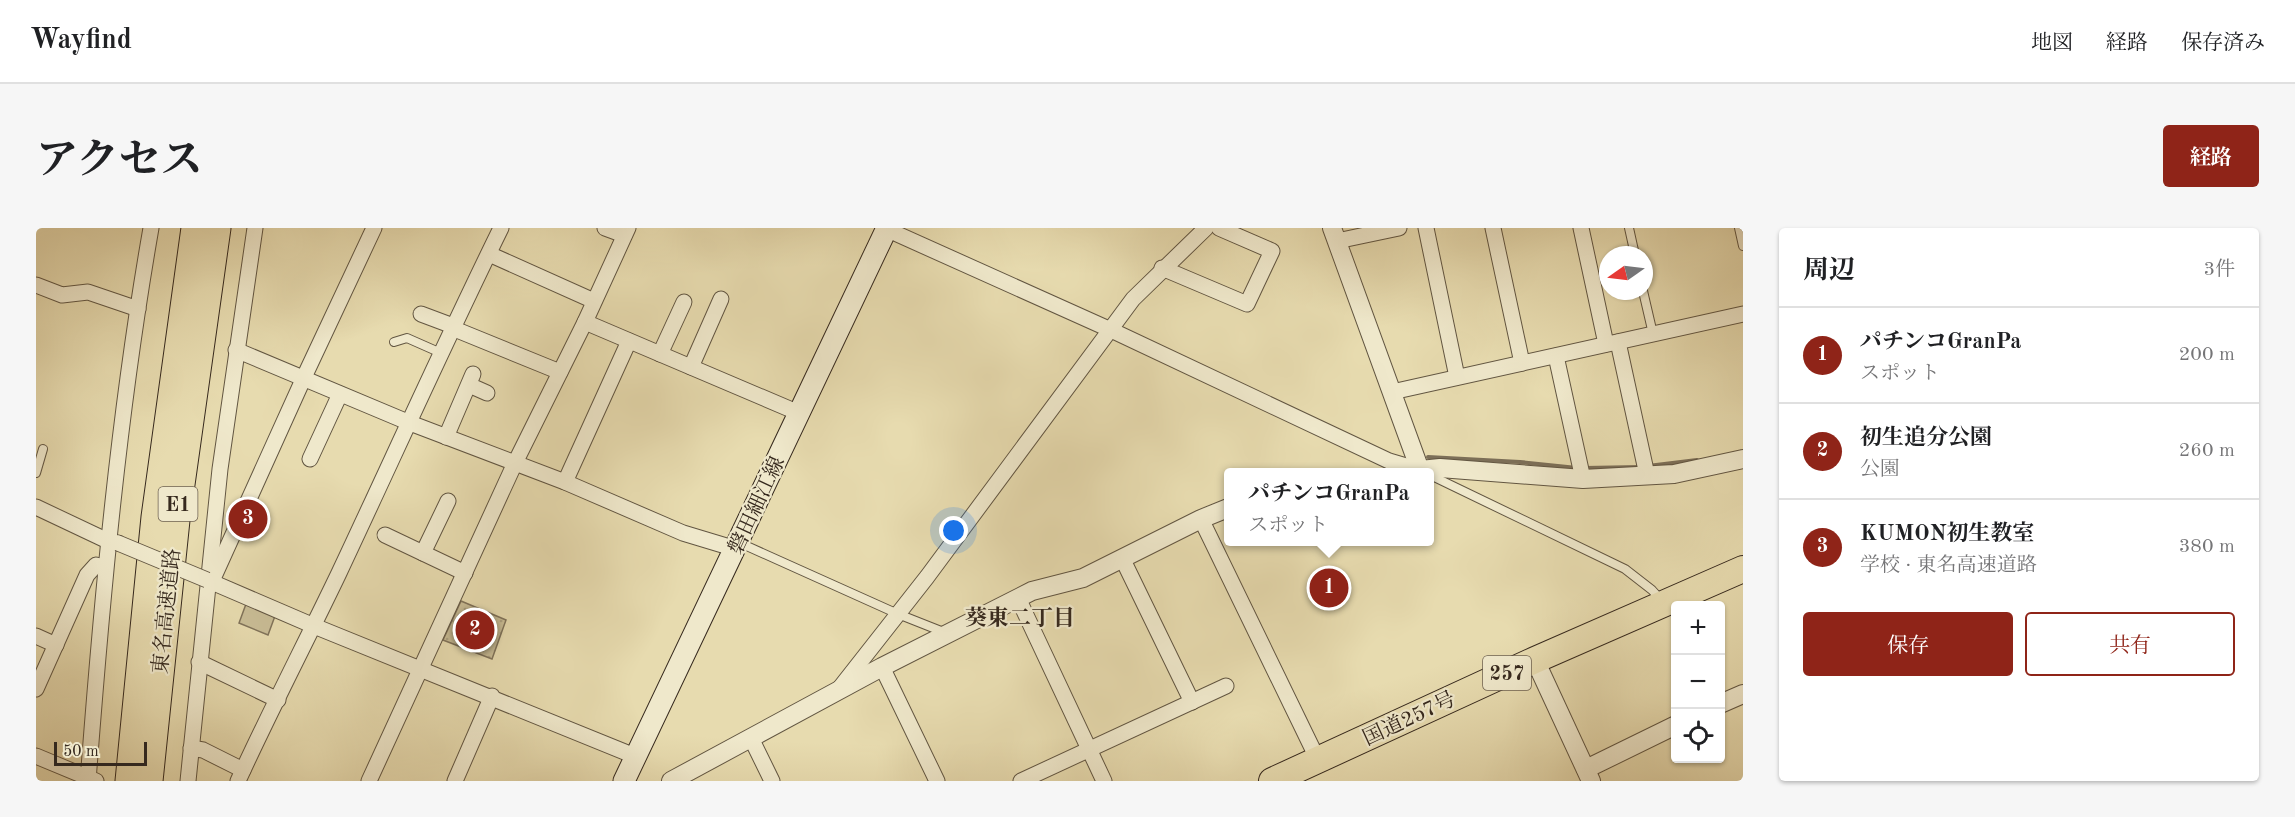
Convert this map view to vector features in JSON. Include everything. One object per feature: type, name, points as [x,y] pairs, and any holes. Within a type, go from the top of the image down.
[{"type":"highway","name":"東名高速道路","points":[[129,781],[155,517],[195,228]]},
{"type":"highway","name":"東名高速道路","points":[[149,781],[176,520],[217,228]]},
{"type":"highway","name":"国道257号","points":[[1272,781],[1535,660],[1743,569]]},
{"type":"main road","name":"磐田細江線","points":[[624,781],[887,228]]},
{"type":"street","points":[[36,756],[91,780],[105,567],[114,543],[118,455],[151,228]]},
{"type":"street","points":[[188,781],[199,662],[237,350],[255,228]]},
{"type":"street","points":[[210,581],[374,228]]},
{"type":"street","points":[[191,748],[203,750],[241,776],[410,423],[452,327],[501,228]]},
{"type":"street","points":[[369,781],[515,463],[585,322],[626,232],[605,228]]},
{"type":"street","points":[[887,228],[1389,461],[1410,468]]},
{"type":"street","points":[[837,691],[898,614],[1133,298],[1206,228]]},
{"type":"street","points":[[1162,268],[1247,304],[1272,251],[1219,228]]},
{"type":"street","points":[[1399,228],[1334,234],[1392,392],[1423,468]]},
{"type":"street","points":[[1426,228],[1457,377]]},
{"type":"street","points":[[1493,228],[1522,363]]},
{"type":"street","points":[[1581,228],[1646,469]]},
{"type":"street","points":[[489,254],[594,301]]},
{"type":"street","points":[[36,285],[62,295],[88,291],[138,309]]},
{"type":"street","points":[[691,368],[721,299]]},
{"type":"street","points":[[660,354],[684,302]]},
{"type":"street","points":[[421,314],[560,372]]},
{"type":"street","points":[[1392,392],[1743,314]]},
{"type":"street","points":[[585,322],[799,413]]},
{"type":"street","points":[[565,482],[630,341]]},
{"type":"street","points":[[237,350],[410,423],[565,482],[683,533],[737,546]]},
{"type":"street","points":[[1556,356],[1581,471]]},
{"type":"street","points":[[446,437],[471,380],[487,393]]},
{"type":"street","points":[[310,459],[340,394]]},
{"type":"street","points":[[1434,472],[1451,469],[1581,471],[1646,469],[1674,474],[1743,459]]},
{"type":"street","points":[[423,553],[448,501]]},
{"type":"street","points":[[36,507],[114,543],[637,757]]},
{"type":"street","points":[[671,781],[882,667],[1032,591],[1083,578],[1224,510]]},
{"type":"street","points":[[1201,519],[1318,760]]},
{"type":"street","points":[[385,535],[465,573]]},
{"type":"street","points":[[1123,560],[1192,702]]},
{"type":"street","points":[[36,689],[87,575],[96,565],[105,567]]},
{"type":"street","points":[[1018,598],[1104,781]]},
{"type":"street","points":[[36,636],[56,645]]},
{"type":"street","points":[[1535,660],[1585,777],[1671,728]]},
{"type":"street","points":[[199,662],[278,700]]},
{"type":"street","points":[[882,667],[938,781]]},
{"type":"street","points":[[1021,781],[1226,686]]},
{"type":"street","points":[[1725,702],[1743,694]]},
{"type":"street","points":[[455,781],[492,696]]},
{"type":"street","points":[[751,738],[772,781]]},
{"type":"lane","points":[[1629,228],[1633,246]]},
{"type":"lane","points":[[1739,228],[1743,246]]},
{"type":"lane","points":[[1645,300],[1653,334]]},
{"type":"lane","points":[[394,342],[407,338],[441,353]]},
{"type":"lane","points":[[36,473],[43,449]]},
{"type":"lane","points":[[1434,477],[1625,569],[1652,590],[1665,604]]},
{"type":"lane","points":[[737,546],[948,633]]},
{"type":"shaded area","points":[[461,601],[506,620],[492,659],[443,640]]},
{"type":"shaded area","points":[[246,604],[275,616],[268,635],[239,623]]},
{"type":"waterway","points":[[1428,457],[1577,468]]},
{"type":"waterway","points":[[1648,466],[1697,460]]},
{"type":"waterway","points":[[1585,468],[1640,467]]},
{"type":"place","name":"KUMON初生教室","points":[[248,519]]},
{"type":"place","name":"パチンコGranPa","points":[[1329,588]]},
{"type":"place","name":"初生追分公園","points":[[475,630]]},
{"type":"district","name":"葵東二丁目","points":[[1020,617]]}]
